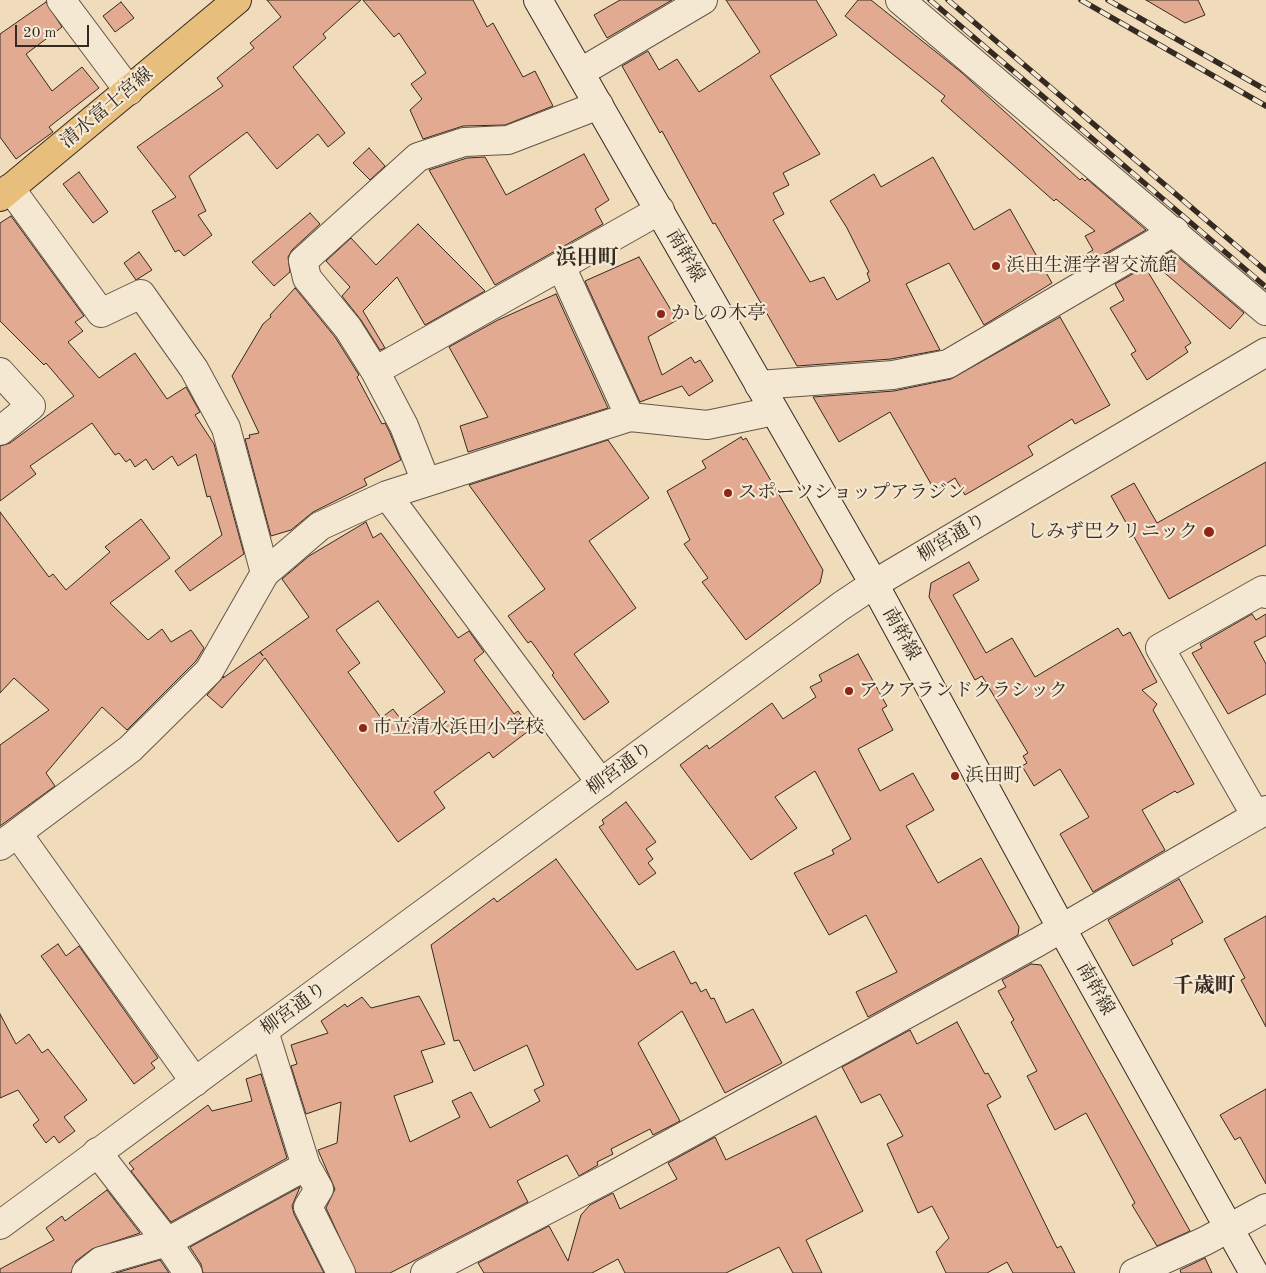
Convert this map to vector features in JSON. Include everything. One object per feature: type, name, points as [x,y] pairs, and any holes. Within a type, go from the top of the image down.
[{"type":"main road","name":"清水富士宮線","points":[[5,193],[237,0]]},
{"type":"street","points":[[61,0],[128,91]]},
{"type":"street","name":"南幹線","points":[[538,0],[874,584],[1062,929],[1254,1273]]},
{"type":"street","points":[[581,72],[703,0]]},
{"type":"street","points":[[900,0],[1266,311]]},
{"type":"street","points":[[426,482],[404,426],[375,371],[348,328],[307,278],[302,260],[418,157],[464,142],[508,140],[599,104]]},
{"type":"street","points":[[5,193],[101,313],[141,294],[194,369],[226,428],[265,573]]},
{"type":"street","points":[[375,371],[660,210]]},
{"type":"street","points":[[759,385],[893,375],[948,364],[1175,232]]},
{"type":"street","points":[[561,266],[630,417]]},
{"type":"street","name":"柳宮通り","points":[[0,1225],[601,782],[874,584],[1266,352]]},
{"type":"street","points":[[0,372],[31,406],[0,431]]},
{"type":"street","points":[[195,1082],[9,840],[130,750],[209,672],[265,573],[320,526],[387,495],[630,417],[707,425],[774,411]]},
{"type":"street","points":[[387,495],[601,782]]},
{"type":"street","points":[[425,1273],[616,1173],[1062,929],[1261,813],[1160,648],[1263,590],[1266,594]]},
{"type":"street","points":[[264,1031],[306,1166],[318,1189],[308,1208],[341,1273]]},
{"type":"street","points":[[97,1152],[167,1242],[188,1273]]},
{"type":"street","points":[[86,1273],[101,1261],[167,1242],[306,1166]]},
{"type":"street","points":[[1134,1273],[1205,1241],[1266,1208]]},
{"type":"building","points":[[267,0],[361,0],[323,34],[326,38],[293,67],[345,133],[328,147],[318,134],[277,169],[247,132],[199,168],[189,176],[206,211],[198,215],[212,235],[184,256],[179,250],[175,252],[152,211],[176,197],[137,147],[223,86],[217,78],[254,48],[250,43],[281,17]]},
{"type":"building","points":[[363,0],[473,0],[487,27],[493,23],[523,77],[535,71],[553,106],[505,125],[463,126],[423,139],[410,110],[422,99],[411,84],[426,73],[399,33],[394,37]]},
{"type":"building","points":[[620,0],[672,0],[607,38],[594,15]]},
{"type":"building","points":[[726,0],[816,0],[837,35],[770,76],[820,154],[783,173],[789,185],[773,193],[784,214],[773,220],[810,282],[824,277],[837,300],[870,281],[867,273],[869,272],[847,228],[830,201],[874,174],[881,187],[933,157],[974,230],[1010,209],[1052,283],[984,325],[949,263],[906,284],[940,350],[891,359],[797,366],[715,223],[713,224],[662,131],[660,133],[622,66],[648,51],[659,70],[677,59],[699,92],[760,52]]},
{"type":"building","points":[[858,0],[871,0],[961,72],[1080,180],[1082,178],[1085,181],[1087,179],[1146,230],[1077,270],[1073,262],[1093,250],[1085,236],[1095,231],[1056,199],[1054,201],[941,101],[945,96],[845,16]]},
{"type":"building","points":[[1146,0],[1198,0],[1205,15],[1185,23]]},
{"type":"building","points":[[46,2],[62,27],[26,54],[52,91],[82,67],[99,88],[49,127],[53,132],[16,159],[0,137],[0,34]]},
{"type":"building","points":[[121,2],[134,18],[115,32],[103,16]]},
{"type":"building","points":[[369,148],[385,166],[370,180],[353,163]]},
{"type":"building","points":[[584,154],[609,200],[595,209],[603,224],[495,285],[429,170],[467,158],[485,157],[506,195]]},
{"type":"building","points":[[79,172],[108,212],[93,223],[63,184]]},
{"type":"building","points":[[310,213],[320,224],[292,250],[288,257],[290,272],[274,286],[252,262]]},
{"type":"building","points":[[11,216],[84,316],[75,322],[83,331],[68,342],[99,378],[135,353],[167,399],[186,387],[200,412],[195,415],[214,444],[244,554],[190,591],[175,571],[222,535],[210,496],[207,497],[196,454],[178,466],[172,456],[153,470],[146,459],[135,467],[130,459],[126,462],[119,453],[115,455],[92,423],[30,466],[36,474],[0,501],[0,446],[10,443],[74,396],[46,363],[44,365],[0,321],[0,223]]},
{"type":"building","points":[[418,224],[485,291],[425,325],[397,277],[363,311],[385,348],[380,350],[361,320],[342,296],[350,287],[326,261],[351,238],[376,265]]},
{"type":"building","points":[[1171,251],[1244,313],[1230,329],[1152,262]]},
{"type":"building","points":[[139,252],[152,270],[136,280],[124,263]]},
{"type":"building","points":[[639,257],[677,320],[648,337],[662,375],[691,357],[695,363],[700,360],[713,381],[689,396],[682,386],[640,402],[585,281]]},
{"type":"building","points":[[1145,267],[1191,343],[1185,347],[1188,352],[1147,380],[1131,354],[1136,351],[1110,308],[1124,300],[1115,284]]},
{"type":"building","points":[[295,288],[335,337],[359,375],[357,377],[382,424],[385,423],[401,460],[364,479],[367,485],[313,512],[291,530],[271,536],[245,439],[250,438],[249,435],[259,433],[232,376],[263,324]]},
{"type":"building","points":[[556,294],[608,408],[468,452],[460,426],[488,417],[449,347],[498,320]]},
{"type":"building","points":[[1060,317],[1110,405],[1075,424],[1072,419],[1028,446],[1033,455],[965,495],[955,478],[935,491],[890,412],[839,442],[813,397],[894,391],[951,379]]},
{"type":"building","points":[[741,437],[743,440],[746,438],[823,570],[820,583],[746,640],[702,582],[708,578],[684,544],[690,540],[667,491],[706,468],[702,461]]},
{"type":"building","points":[[608,440],[649,498],[589,541],[636,608],[574,654],[609,702],[584,720],[552,675],[554,673],[531,641],[528,643],[508,616],[545,589],[469,485]]},
{"type":"building","points":[[1266,462],[1266,545],[1169,599],[1111,496],[1134,483],[1157,523]]},
{"type":"building","points":[[0,512],[49,577],[53,574],[66,590],[110,552],[105,547],[141,519],[170,558],[110,603],[148,640],[162,629],[171,642],[191,630],[204,648],[196,661],[127,730],[102,707],[46,773],[55,786],[0,826],[0,745],[49,710],[14,678],[0,693]]},
{"type":"building","points":[[366,522],[373,538],[381,533],[458,638],[469,631],[484,652],[474,660],[514,714],[518,711],[531,729],[493,758],[489,752],[434,792],[445,808],[398,842],[265,658],[222,708],[207,695],[224,676],[223,678],[309,617],[282,579],[309,556]],"holes":[[[378,601],[445,692],[403,722],[393,709],[381,718],[348,672],[360,663],[336,630]]]},
{"type":"building","points":[[969,562],[979,580],[953,595],[986,653],[1012,638],[1035,677],[1118,628],[1123,636],[1130,632],[1157,682],[1142,690],[1157,704],[1153,710],[1194,784],[1177,793],[1175,791],[1142,810],[1165,850],[1093,892],[1060,834],[1089,817],[1060,769],[1034,786],[1022,766],[1027,763],[1023,756],[1028,753],[982,676],[975,680],[929,597],[931,583]]},
{"type":"building","points":[[1252,614],[1256,620],[1266,614],[1266,636],[1254,642],[1266,664],[1266,694],[1228,714],[1192,653],[1202,648],[1200,644]]},
{"type":"building","points":[[858,654],[887,706],[882,709],[893,730],[858,749],[880,791],[913,773],[934,810],[906,826],[938,883],[981,858],[1019,927],[1018,935],[868,1017],[856,992],[897,972],[866,915],[829,935],[794,873],[834,854],[832,850],[851,839],[815,771],[775,797],[797,828],[751,860],[680,765],[707,745],[709,749],[772,703],[783,719],[816,697],[810,687],[822,681],[819,675]]},
{"type":"building","points":[[626,802],[656,842],[646,849],[653,859],[648,863],[656,873],[639,885],[599,827],[604,824],[602,820]]},
{"type":"building","points":[[556,859],[637,970],[674,951],[691,984],[696,982],[701,992],[706,989],[711,999],[714,998],[726,1023],[753,1009],[782,1063],[725,1093],[682,1011],[638,1043],[680,1121],[653,1135],[650,1129],[611,1149],[613,1154],[597,1162],[598,1165],[579,1176],[567,1155],[517,1181],[528,1202],[390,1273],[356,1273],[326,1208],[335,1189],[318,1150],[337,1143],[341,1102],[306,1114],[291,1066],[297,1064],[291,1045],[328,1033],[321,1021],[345,1004],[347,1007],[362,997],[371,1008],[419,996],[445,1044],[421,1051],[433,1082],[394,1096],[410,1142],[460,1117],[452,1101],[471,1092],[490,1128],[540,1101],[534,1090],[544,1085],[527,1045],[474,1071],[459,1040],[454,1041],[431,945],[494,898],[497,902]]},
{"type":"building","points":[[1179,879],[1203,922],[1171,940],[1173,944],[1133,966],[1108,920]]},
{"type":"building","points":[[1266,916],[1266,1027],[1241,980],[1245,978],[1224,939]]},
{"type":"building","points":[[58,944],[66,956],[79,946],[158,1058],[151,1063],[155,1068],[134,1084],[41,956]]},
{"type":"building","points":[[1031,964],[1041,965],[1190,1231],[1157,1246],[1132,1205],[1135,1203],[1086,1113],[1055,1130],[1027,1076],[1037,1071],[1011,1022],[1014,1020],[998,991],[1006,987],[1002,980]]},
{"type":"building","points":[[0,1014],[16,1044],[29,1034],[42,1053],[48,1049],[87,1100],[64,1117],[75,1131],[59,1143],[54,1136],[46,1143],[33,1125],[39,1120],[18,1090],[0,1098]]},
{"type":"building","points":[[957,1022],[985,1074],[988,1073],[1001,1097],[987,1105],[1057,1248],[1061,1246],[1075,1273],[1013,1273],[1007,1262],[987,1273],[946,1273],[936,1252],[949,1238],[932,1206],[918,1213],[887,1144],[903,1136],[880,1094],[861,1103],[842,1067],[910,1030],[917,1044]]},
{"type":"building","points":[[261,1074],[287,1158],[171,1222],[131,1171],[134,1169],[129,1163],[208,1105],[212,1111],[252,1101],[246,1079]]},
{"type":"building","points":[[1266,1089],[1266,1184],[1240,1137],[1235,1140],[1220,1115]]},
{"type":"building","points":[[816,1116],[863,1211],[806,1240],[822,1273],[793,1273],[779,1247],[726,1273],[625,1273],[618,1259],[592,1273],[484,1273],[478,1263],[549,1226],[568,1261],[581,1215],[590,1205],[613,1193],[620,1209],[677,1179],[668,1163],[715,1137],[726,1160]]},
{"type":"building","points":[[300,1187],[292,1206],[294,1214],[324,1273],[203,1273],[201,1264],[190,1247]]},
{"type":"building","points":[[107,1190],[140,1233],[92,1249],[76,1261],[71,1273],[0,1273],[0,1269],[54,1240],[46,1228],[62,1216],[65,1221]]},
{"type":"building","points":[[1205,1258],[1212,1273],[1181,1273],[1180,1270]]},
{"type":"building","points":[[160,1260],[169,1273],[116,1273]]},
{"type":"railway","points":[[930,0],[1266,287]]},
{"type":"railway","points":[[948,0],[1266,271]]},
{"type":"railway","points":[[1081,0],[1266,106]]},
{"type":"railway","points":[[1108,0],[1266,90]]},
{"type":"place","name":"浜田生涯学習交流館","points":[[996,266]]},
{"type":"place","name":"かしの木亭","points":[[661,314]]},
{"type":"place","name":"スポーツショップアラジン","points":[[728,493]]},
{"type":"place","name":"しみず巴クリニック","points":[[1209,532]]},
{"type":"place","name":"アクアランドクラシック","points":[[849,691]]},
{"type":"place","name":"市立清水浜田小学校","points":[[363,728]]},
{"type":"place","name":"浜田町","points":[[955,776]]},
{"type":"district","name":"浜田町","points":[[587,258]]},
{"type":"district","name":"千歳町","points":[[1204,986]]}]
